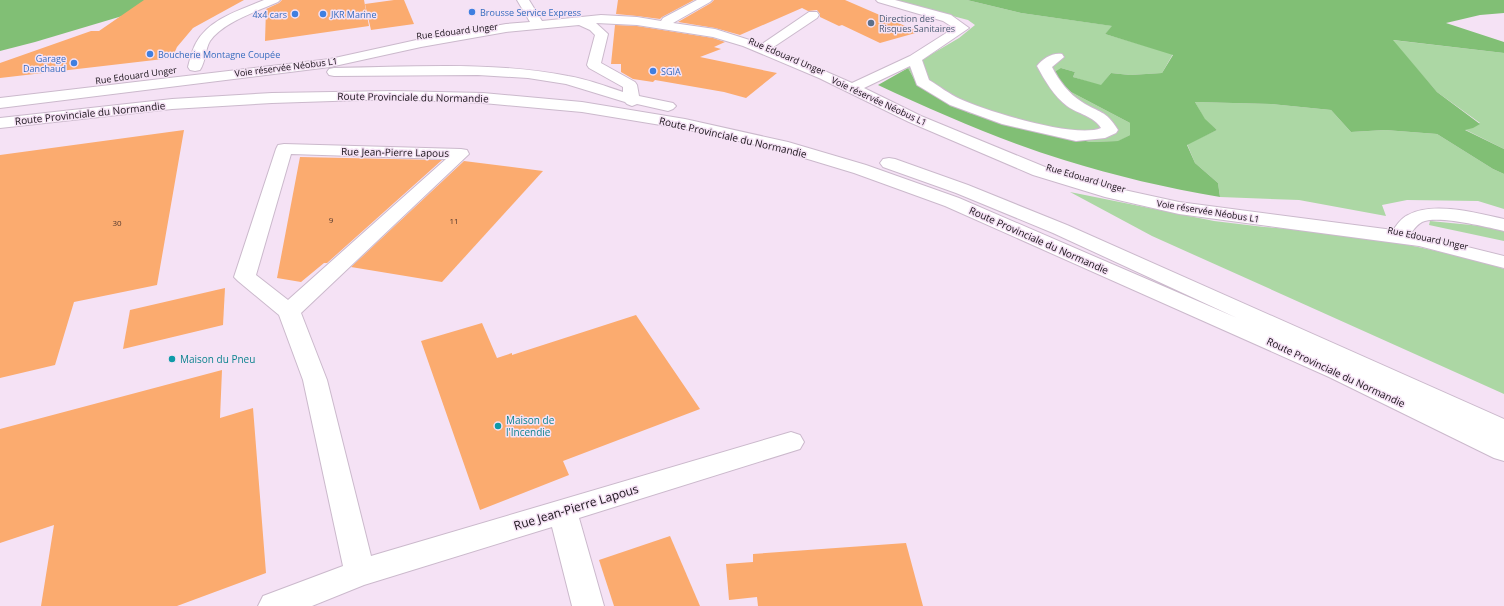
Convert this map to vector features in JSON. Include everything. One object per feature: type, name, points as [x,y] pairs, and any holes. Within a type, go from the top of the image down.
[{"type":"main road","points":[[523,0],[536,22]]},
{"type":"main road","points":[[667,21],[706,0]]},
{"type":"main road","points":[[857,86],[915,59],[963,28],[947,18],[882,0]]},
{"type":"main road","points":[[195,67],[207,35],[228,21],[270,2]]},
{"type":"main road","points":[[767,46],[813,15]]},
{"type":"main road","name":"Rue Edouard Unger","points":[[0,96],[323,49],[536,22],[624,18],[667,21],[731,33],[767,46],[964,135],[1060,173],[1162,200],[1402,231],[1504,256]]},
{"type":"main road","name":"Voie réservée Néobus L1","points":[[185,79],[330,63],[413,44],[483,32],[577,20],[601,19],[663,24],[715,32],[748,43],[824,75],[915,119],[1039,171],[1111,193],[1179,208],[1420,240],[1504,262]]},
{"type":"main road","points":[[577,20],[594,27],[602,34],[594,65],[630,85],[632,100]]},
{"type":"main road","points":[[915,59],[922,82],[961,105],[1008,121],[1076,136],[1099,134],[1110,130],[1105,120],[1073,103],[1051,81],[1044,66],[1057,57]]},
{"type":"main road","name":"Voie réservée Néobus L1","points":[[185,79],[347,71],[485,71],[528,74],[568,80],[632,100]]},
{"type":"main road","points":[[0,103],[185,79]]},
{"type":"main road","name":"Route Provinciale du Normandie","points":[[0,111],[136,96],[246,88],[384,84],[501,88],[632,100],[668,106],[797,137],[876,159],[962,189],[1068,232],[1504,430]]},
{"type":"main road","name":"Route Provinciale du Normandie","points":[[0,123],[172,104],[272,98],[392,95],[483,98],[582,107],[685,124],[782,146],[860,169],[952,202],[1338,371],[1504,451]]},
{"type":"main road","name":"Rue Jean-Pierre Lapous","points":[[284,149],[461,154],[398,212],[289,312],[245,277],[284,149]]},
{"type":"main road","points":[[1402,231],[1417,218],[1430,215],[1477,218],[1504,224]]},
{"type":"main road","points":[[289,312],[314,380],[360,573]]},
{"type":"main road","name":"Rue Jean-Pierre Lapous","points":[[274,606],[360,573],[791,442]]},
{"type":"main road","points":[[563,511],[588,606]]},
{"type":"green space","points":[[0,0],[176,0],[0,51]]},
{"type":"green space","points":[[891,0],[967,0],[1021,13],[1113,26],[1105,34],[1173,54],[1162,73],[1130,75],[1111,73],[1101,86],[1073,77],[1075,72],[1061,68],[1071,92],[1130,123],[1130,135],[1119,141],[1090,142],[969,113],[918,86],[908,68],[959,38],[975,25],[968,20]]},
{"type":"green space","points":[[967,0],[1504,0],[1504,13],[1480,15],[1446,23],[1504,42],[1504,53],[1393,40],[1437,92],[1480,124],[1465,130],[1504,149],[1504,174],[1493,169],[1437,134],[1385,130],[1351,132],[1331,110],[1271,104],[1195,102],[1205,119],[1217,130],[1187,145],[1195,163],[1218,183],[1220,197],[1161,186],[1083,166],[1040,152],[970,126],[878,85],[908,68],[918,86],[969,113],[1090,142],[1118,141],[1130,135],[1130,123],[1071,92],[1053,73],[1061,68],[1075,72],[1073,77],[1101,85],[1111,73],[1130,75],[1162,73],[1173,55],[1105,34],[1112,26],[1021,13]]},
{"type":"green space","points":[[1392,40],[1504,53],[1504,149],[1464,129],[1480,123],[1437,92]]},
{"type":"green space","points":[[1195,102],[1271,104],[1331,110],[1351,132],[1385,130],[1437,134],[1493,169],[1504,174],[1504,209],[1478,201],[1407,200],[1382,205],[1386,216],[1299,200],[1220,197],[1218,183],[1195,163],[1187,144],[1217,130],[1205,120]]},
{"type":"green space","points":[[1070,192],[1214,221],[1318,231],[1381,239],[1478,260],[1504,269],[1504,394],[1152,236]]},
{"type":"green space","points":[[1430,221],[1492,227],[1504,230],[1504,241],[1429,225]]},
{"type":"building","points":[[144,0],[244,0],[193,28],[177,47],[172,58],[0,78],[0,63],[91,31],[99,31]]},
{"type":"building","name":"JKR Marine","points":[[282,0],[364,0],[369,26],[265,41],[266,9]]},
{"type":"building","points":[[404,0],[414,24],[371,30],[365,4]]},
{"type":"building","points":[[618,0],[694,0],[660,19],[616,14]]},
{"type":"building","points":[[714,0],[845,0],[919,32],[880,43],[842,25],[839,26],[820,17],[817,10],[808,11],[802,8],[740,35],[715,28],[678,22]]},
{"type":"building","points":[[615,25],[637,26],[713,38],[725,42],[714,47],[721,49],[700,57],[777,73],[746,98],[724,92],[655,80],[653,82],[633,79],[621,72],[621,64],[611,64]]},
{"type":"building","points":[[184,130],[157,285],[74,302],[55,365],[0,378],[0,155]]},
{"type":"building","points":[[300,157],[442,160],[327,263],[324,263],[301,282],[277,278]]},
{"type":"building","points":[[464,161],[543,171],[442,282],[351,267]]},
{"type":"building","points":[[225,288],[223,325],[123,349],[130,310]]},
{"type":"building","points":[[636,315],[700,409],[563,461],[569,475],[480,510],[421,341],[482,323],[497,358],[512,353],[512,355]]},
{"type":"building","points":[[222,370],[220,418],[253,408],[266,573],[177,606],[41,606],[54,525],[0,543],[0,429]]},
{"type":"building","points":[[670,536],[700,606],[614,606],[599,560]]},
{"type":"building","points":[[906,543],[923,606],[758,606],[757,597],[729,600],[726,564],[753,562],[753,554]]},
{"type":"place","name":"Brousse Service Express","points":[[472,12]]},
{"type":"place","name":"4x4 cars","points":[[295,14]]},
{"type":"place","name":"JKR Marine","points":[[323,14]]},
{"type":"place","name":"Direction des Risques Sanitaires","points":[[871,23]]},
{"type":"place","name":"Boucherie Montagne Coupée","points":[[150,54]]},
{"type":"place","name":"Garage Danchaud","points":[[74,63]]},
{"type":"place","name":"SGIA","points":[[653,71]]},
{"type":"place","name":"Maison du Pneu","points":[[172,359]]},
{"type":"place","name":"Maison de l'Incendie","points":[[498,426]]}]
